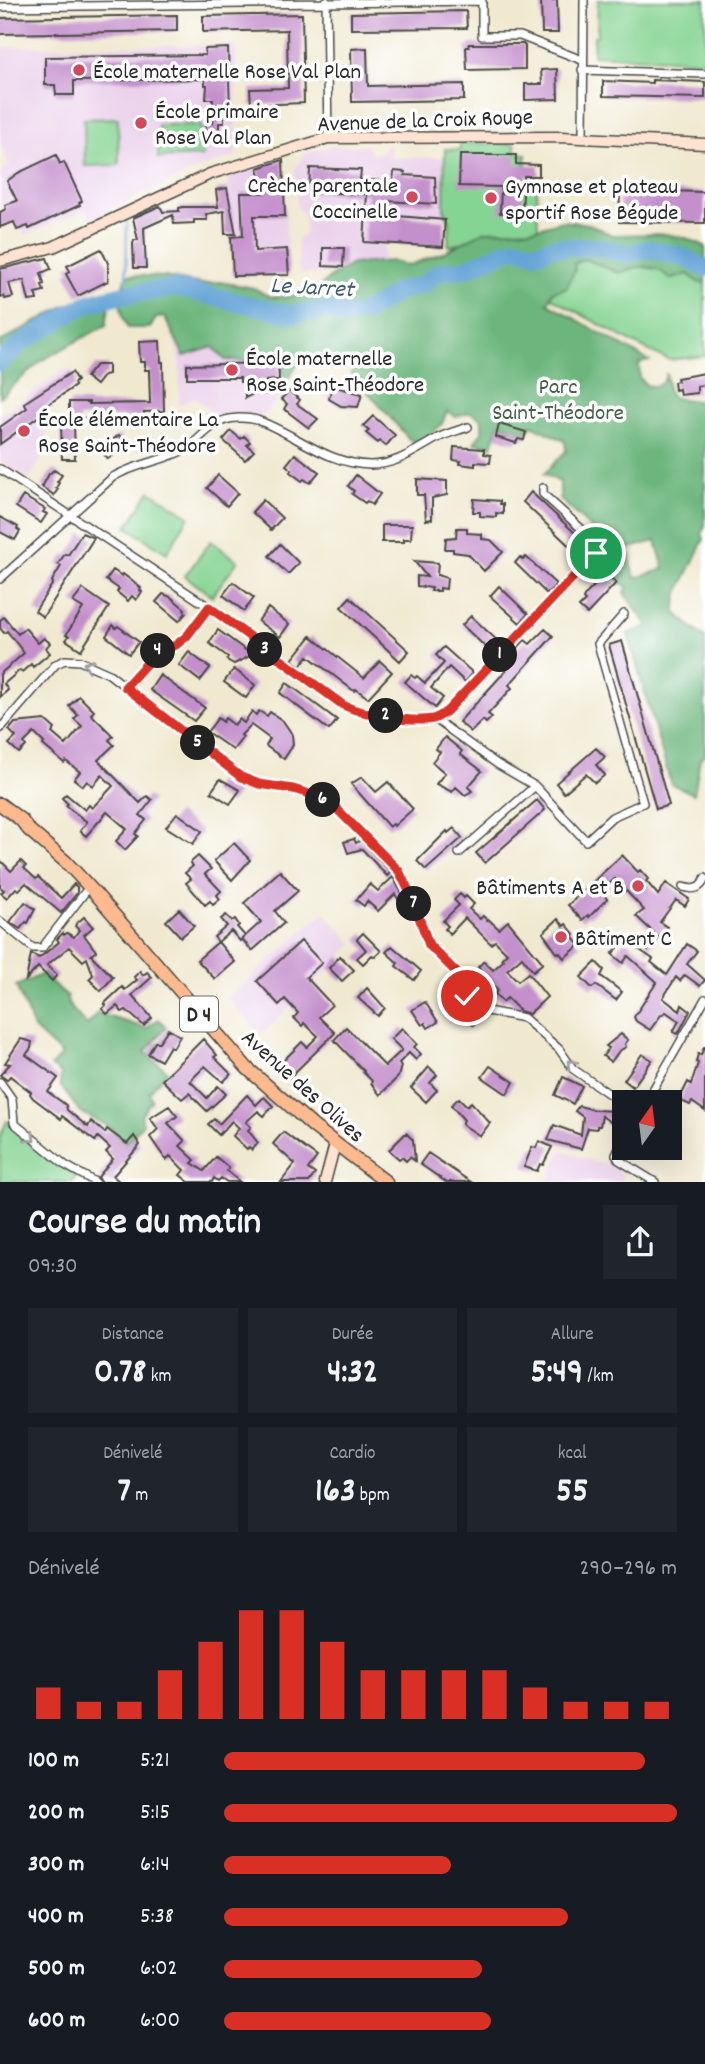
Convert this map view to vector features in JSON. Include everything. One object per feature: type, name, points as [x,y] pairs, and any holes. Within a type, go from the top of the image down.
[{"type":"main road","name":"Avenue de la Croix Rouge","points":[[0,261],[53,247],[210,174],[328,138],[583,138],[705,144]]},
{"type":"main road","name":"Avenue des Olives","points":[[0,804],[66,862],[247,1068],[335,1144],[386,1182]]},
{"type":"main road","name":"Avenue des Olives","points":[[0,814],[29,830]]},
{"type":"main road","points":[[325,1182],[335,1144]]},
{"type":"street","points":[[583,138],[584,0]]},
{"type":"street","points":[[326,1],[328,138]]},
{"type":"street","points":[[0,7],[123,3],[482,1],[482,36],[520,36],[582,61]]},
{"type":"street","points":[[582,70],[705,74]]},
{"type":"street","points":[[0,579],[113,477],[126,469],[188,448],[206,430],[222,421],[234,418],[258,421],[314,450],[354,463],[372,465],[403,459],[436,439],[468,427]]},
{"type":"street","points":[[0,469],[209,607],[343,705],[354,710],[392,717],[435,719],[497,764],[535,786],[586,841],[612,817],[643,803],[598,644],[624,614]]},
{"type":"street","points":[[435,719],[447,711],[596,553],[597,543],[543,494],[543,488]]},
{"type":"street","points":[[125,687],[158,651],[176,645],[187,636],[209,607]]},
{"type":"street","points":[[0,729],[56,664],[65,660],[91,665],[125,687],[241,777],[259,784],[317,796],[335,807],[399,871],[411,895],[429,945],[460,976],[472,1004],[482,1010],[524,1018],[559,1049],[573,1069],[612,1096]]},
{"type":"street","points":[[459,853],[535,786]]},
{"type":"street","points":[[683,887],[692,890],[698,888],[705,878]]},
{"type":"street","points":[[0,921],[33,948],[42,948],[89,887]]},
{"type":"street","points":[[653,1090],[705,999]]},
{"type":"street","points":[[0,1082],[12,1099],[14,1123],[65,1165],[95,1182]]},
{"type":"street","points":[[619,1160],[655,1182]]},
{"type":"shaded area","name":"École primaire Rose Val Plan","points":[[236,45],[236,156],[200,168],[91,219],[86,210],[24,235],[12,203],[0,207],[0,171],[10,166],[0,143],[0,47]]},
{"type":"shaded area","points":[[333,146],[367,146],[371,153],[381,153],[386,146],[391,146],[391,158],[445,157],[444,209],[448,217],[385,217],[383,272],[299,274],[297,239],[305,234],[304,214],[297,208],[295,169],[305,153]]},
{"type":"shaded area","points":[[282,158],[289,275],[233,276],[228,177]]},
{"type":"shaded area","name":"École maternelle Rose Saint-Théodore","points":[[172,330],[286,334],[283,395],[262,417],[238,413],[219,417],[194,397],[179,406],[180,362]]},
{"type":"shaded area","name":"École élémentaire La Rose Saint-Théodore","points":[[68,368],[77,381],[75,386],[55,399],[56,402],[50,406],[47,414],[47,449],[29,479],[0,460],[0,415]]},
{"type":"shaded area","points":[[324,912],[353,944],[261,1035],[228,998]]},
{"type":"shaded area","points":[[561,1150],[604,1165],[607,1160],[624,1175],[621,1182],[548,1182]]},
{"type":"green space","points":[[598,0],[705,0],[705,61],[593,55],[594,36],[597,36]]},
{"type":"green space","points":[[118,118],[119,165],[85,166],[84,119]]},
{"type":"green space","points":[[158,125],[201,125],[203,156],[158,158]]},
{"type":"green space","name":"Gymnase et plateau sportif Rose Bégude","points":[[460,143],[515,144],[516,153],[526,154],[525,186],[537,188],[538,228],[448,246],[450,223],[444,209],[445,149],[460,150]]},
{"type":"green space","name":"Parc Saint-Théodore","points":[[563,221],[589,224],[612,235],[665,234],[686,238],[705,246],[705,283],[698,282],[688,274],[670,279],[658,270],[646,267],[619,273],[585,259],[574,264],[575,270],[566,288],[552,292],[548,303],[649,361],[639,363],[640,378],[646,385],[660,384],[666,373],[669,395],[705,405],[704,539],[678,593],[675,613],[705,638],[705,755],[700,759],[694,794],[671,784],[628,634],[648,626],[624,593],[628,588],[598,562],[606,549],[606,542],[560,499],[560,482],[544,474],[566,451],[565,441],[532,425],[526,432],[499,424],[492,446],[474,443],[482,432],[482,419],[470,412],[456,417],[447,411],[442,424],[422,442],[410,440],[351,373],[354,369],[306,358],[296,366],[289,378],[284,378],[281,353],[265,351],[247,361],[225,360],[213,347],[184,356],[165,317],[156,318],[150,328],[128,328],[121,308],[122,288],[127,275],[165,277],[202,284],[220,282],[254,288],[270,297],[289,297],[316,290],[352,264],[394,261],[407,266],[442,253],[485,231],[534,229]],"holes":[[[656,541],[664,569],[635,578],[627,549]]]},
{"type":"green space","points":[[585,259],[619,272],[636,266],[688,274],[698,282],[705,283],[705,356],[669,360],[550,297],[574,264]]},
{"type":"green space","points":[[103,291],[109,307],[106,325],[41,361],[0,397],[0,342],[63,307]]},
{"type":"green space","points":[[150,491],[189,516],[167,553],[127,527]]},
{"type":"green space","points":[[211,541],[238,561],[212,596],[185,576]]},
{"type":"green space","points":[[43,974],[67,997],[68,1004],[87,1026],[97,1013],[146,1028],[159,1019],[166,1027],[145,1052],[167,1071],[149,1092],[152,1100],[141,1115],[143,1124],[126,1143],[109,1127],[80,1112],[60,1085],[61,1074],[51,1066],[62,1055],[34,1029],[16,986]]},
{"type":"green space","points":[[7,1121],[76,1175],[73,1182],[0,1182],[0,1136]]},
{"type":"building","points":[[541,0],[557,0],[558,33],[542,33]]},
{"type":"building","points":[[466,11],[467,28],[351,29],[351,13]]},
{"type":"building","points":[[302,14],[304,103],[251,105],[250,89],[288,88],[287,30],[203,32],[203,16]]},
{"type":"building","points":[[177,15],[177,31],[0,34],[0,18]]},
{"type":"building","points":[[469,44],[523,44],[525,69],[467,70],[466,47],[469,47]]},
{"type":"building","points":[[228,48],[230,110],[224,110],[224,123],[219,123],[219,136],[206,136],[206,123],[213,123],[213,99],[206,99],[205,79],[74,81],[74,95],[56,95],[55,85],[45,85],[45,57],[205,55],[205,49]]},
{"type":"building","points":[[367,48],[368,86],[464,84],[464,100],[352,102],[351,49]]},
{"type":"building","points":[[557,69],[558,99],[525,100],[525,84],[542,84],[541,70]]},
{"type":"building","points":[[652,80],[705,82],[705,98],[603,96],[603,81],[652,83]]},
{"type":"building","points":[[56,155],[60,164],[64,162],[82,201],[80,205],[29,229],[28,226],[17,230],[14,222],[0,227],[0,212],[6,209],[5,205],[17,201],[7,181]]},
{"type":"building","points":[[460,155],[516,155],[516,164],[539,165],[539,176],[524,176],[522,212],[500,213],[501,187],[459,186]]},
{"type":"building","points":[[283,160],[285,216],[254,216],[255,251],[287,249],[289,275],[233,276],[231,237],[243,236],[241,193],[264,193],[258,168]]},
{"type":"building","points":[[310,168],[361,170],[360,180],[393,181],[394,171],[405,172],[405,175],[435,177],[436,204],[387,201],[386,215],[445,220],[443,247],[364,242],[367,194],[309,192]]},
{"type":"building","points":[[227,188],[236,234],[225,234],[224,211],[206,214],[207,220],[194,220],[194,223],[174,224],[173,215],[144,228],[146,268],[134,268],[133,244],[134,240],[138,240],[133,218],[160,206],[163,212],[179,211],[179,208],[183,207],[218,207],[216,190]]},
{"type":"building","points":[[620,190],[705,192],[705,223],[619,222]]},
{"type":"building","points":[[323,248],[344,248],[343,267],[323,266]]},
{"type":"building","points":[[101,249],[108,263],[108,281],[78,296],[66,274],[70,271],[67,266]]},
{"type":"building","points":[[47,258],[51,269],[41,273],[44,291],[35,293],[37,300],[29,301],[24,280],[9,283],[13,297],[0,297],[0,269]]},
{"type":"building","points":[[160,341],[164,411],[144,412],[144,417],[79,418],[79,422],[74,422],[75,459],[62,459],[61,422],[69,422],[69,402],[150,403],[149,370],[145,370],[145,362],[140,362],[139,342]]},
{"type":"building","points":[[265,355],[278,355],[279,380],[266,381],[266,394],[253,394],[245,398],[245,382],[240,382],[240,378],[187,378],[187,365],[264,363]]},
{"type":"building","points":[[96,365],[108,365],[108,374],[96,385],[86,377]]},
{"type":"building","points":[[72,372],[77,381],[75,386],[40,410],[42,414],[0,444],[0,427],[27,408],[24,403]]},
{"type":"building","points":[[705,373],[705,385],[697,386],[697,393],[680,395],[679,389],[675,390],[674,382],[678,381],[677,378]]},
{"type":"building","points":[[332,386],[362,394],[358,407],[341,406],[329,399]]},
{"type":"building","points":[[289,391],[300,400],[297,404],[318,419],[309,428],[284,409],[287,404],[281,399]]},
{"type":"building","points":[[373,416],[395,435],[386,446],[366,433],[369,431],[363,426]]},
{"type":"building","points":[[499,424],[526,432],[524,440],[518,439],[516,443],[496,437]]},
{"type":"building","points":[[231,431],[241,439],[244,436],[250,442],[247,445],[254,451],[245,460],[223,440]]},
{"type":"building","points":[[119,435],[127,445],[108,459],[100,450]]},
{"type":"building","points":[[454,447],[484,449],[484,454],[491,455],[490,463],[475,462],[475,466],[460,464],[461,461],[453,460]]},
{"type":"building","points":[[295,454],[319,472],[310,483],[304,479],[302,481],[290,472],[292,470],[286,465]]},
{"type":"building","points":[[54,470],[62,475],[54,495],[42,487]]},
{"type":"building","points":[[218,475],[238,493],[227,506],[207,488]]},
{"type":"building","points":[[356,475],[380,494],[372,505],[352,494],[354,491],[348,486]]},
{"type":"building","points":[[417,479],[447,481],[447,495],[432,498],[432,519],[426,520],[424,495],[417,495]]},
{"type":"building","points":[[531,492],[590,547],[581,557],[523,502]]},
{"type":"building","points":[[23,496],[45,509],[43,512],[47,514],[41,523],[16,507]]},
{"type":"building","points":[[474,499],[500,501],[500,504],[503,504],[503,514],[496,513],[496,517],[480,516],[480,512],[473,512]]},
{"type":"building","points":[[263,500],[282,518],[271,530],[252,512]]},
{"type":"building","points":[[0,517],[18,527],[20,531],[15,540],[0,532]]},
{"type":"building","points":[[382,525],[412,525],[411,539],[404,539],[404,542],[382,542]]},
{"type":"building","points":[[457,528],[467,528],[467,533],[482,534],[482,539],[491,540],[503,552],[484,571],[468,554],[445,549],[446,538],[456,537]]},
{"type":"building","points":[[82,533],[94,538],[43,617],[35,611],[53,583],[61,566],[58,564],[65,554],[68,555]]},
{"type":"building","points":[[280,544],[299,563],[288,574],[269,556]]},
{"type":"building","points":[[520,557],[523,560],[526,557],[556,584],[547,594],[515,563]]},
{"type":"building","points":[[414,561],[438,563],[437,575],[447,578],[446,589],[431,591],[432,588],[417,586],[417,576],[427,577]]},
{"type":"building","points":[[113,570],[141,588],[142,592],[136,600],[132,596],[128,601],[117,592],[119,589],[106,580]]},
{"type":"building","points":[[603,571],[616,583],[587,614],[579,607],[585,601],[585,595],[599,581],[596,578]]},
{"type":"building","points":[[233,582],[254,598],[244,611],[223,595]]},
{"type":"building","points":[[499,586],[528,614],[520,623],[490,596]]},
{"type":"building","points":[[83,589],[109,607],[81,650],[66,640],[69,636],[66,635],[83,608],[73,602]]},
{"type":"building","points":[[163,594],[185,609],[186,613],[179,621],[156,602]]},
{"type":"building","points":[[350,597],[409,651],[400,661],[341,607]]},
{"type":"building","points":[[268,608],[289,624],[280,637],[258,621]]},
{"type":"building","points":[[471,616],[501,644],[492,653],[462,625]]},
{"type":"building","points":[[4,617],[18,634],[25,628],[38,643],[44,638],[50,643],[46,648],[50,653],[33,667],[31,664],[22,672],[20,670],[4,684],[8,690],[0,697],[0,674],[24,653],[7,631],[4,633],[0,628],[0,620]]},
{"type":"building","points":[[113,625],[139,642],[129,654],[106,636]]},
{"type":"building","points":[[545,629],[553,636],[509,685],[512,688],[488,714],[492,717],[486,723],[483,720],[471,732],[459,722],[510,666],[505,661],[525,640],[530,644]]},
{"type":"building","points":[[218,630],[252,655],[234,664],[227,660],[228,657],[209,643]]},
{"type":"building","points":[[311,636],[364,678],[380,661],[392,672],[368,698],[356,689],[354,691],[308,656],[300,666],[292,660]]},
{"type":"building","points":[[622,641],[669,805],[656,809],[609,645]]},
{"type":"building","points":[[444,647],[473,673],[465,682],[449,667],[431,688],[443,698],[435,708],[405,682],[411,675],[415,678],[417,676],[425,683],[444,663],[436,655]]},
{"type":"building","points":[[189,652],[210,668],[200,681],[179,665]]},
{"type":"building","points":[[234,669],[255,685],[246,698],[224,682]]},
{"type":"building","points":[[160,675],[205,708],[194,721],[150,690]]},
{"type":"building","points":[[287,683],[337,720],[329,730],[280,693]]},
{"type":"building","points":[[79,696],[94,711],[91,714],[113,736],[109,740],[114,745],[98,760],[140,803],[147,796],[152,800],[140,815],[146,820],[135,834],[138,836],[125,850],[116,841],[127,829],[107,812],[86,836],[80,831],[87,822],[66,806],[68,804],[62,798],[66,794],[85,810],[89,805],[92,808],[113,786],[102,775],[93,786],[87,781],[83,786],[74,779],[80,772],[66,761],[64,763],[43,745],[34,733],[19,753],[9,744],[16,737],[9,730],[15,723],[45,720],[55,729],[52,733],[66,745],[82,726],[74,719],[78,715],[69,706]]},
{"type":"building","points":[[252,711],[256,715],[259,711],[267,716],[270,712],[283,721],[292,734],[293,745],[284,759],[266,746],[270,739],[251,725],[241,735],[243,737],[233,750],[207,732],[218,718],[223,722],[225,718],[234,725],[239,719],[244,723]]},
{"type":"building","points":[[445,737],[462,751],[460,754],[482,771],[468,787],[472,791],[465,795],[456,787],[452,792],[436,784],[445,773],[432,762],[440,752],[436,749]]},
{"type":"building","points":[[596,748],[605,757],[596,765],[605,775],[595,783],[586,774],[564,793],[556,783]]},
{"type":"building","points":[[362,777],[376,792],[388,782],[413,809],[394,826],[393,824],[389,827],[351,784]]},
{"type":"building","points":[[220,779],[240,790],[230,804],[211,792]]},
{"type":"building","points":[[537,800],[545,810],[485,863],[476,853]]},
{"type":"building","points":[[177,813],[202,831],[193,844],[166,827]]},
{"type":"building","points":[[454,828],[462,838],[426,870],[417,861],[447,831],[448,833]]},
{"type":"building","points":[[358,838],[391,872],[387,876],[362,849],[348,853],[344,842],[354,839],[356,843]]},
{"type":"building","points":[[234,843],[250,860],[232,880],[214,861]]},
{"type":"building","points":[[622,855],[638,872],[640,870],[658,895],[666,883],[689,899],[685,906],[676,900],[660,922],[667,927],[648,951],[645,948],[654,933],[636,916],[644,910],[615,879],[601,891],[607,899],[589,917],[588,915],[582,920],[568,905]]},
{"type":"building","points":[[198,856],[211,869],[205,874],[221,891],[217,895],[220,899],[213,905],[210,901],[205,905],[186,883],[191,879],[185,873],[193,866],[190,863]]},
{"type":"building","points":[[0,860],[11,871],[21,861],[26,866],[24,868],[61,898],[74,884],[77,893],[61,913],[26,883],[19,890],[16,888],[7,898],[1,893],[4,890],[0,887]]},
{"type":"building","points":[[280,871],[298,891],[275,911],[284,923],[252,951],[242,939],[261,922],[244,903]]},
{"type":"building","points":[[393,877],[408,904],[402,906],[395,894],[378,911],[367,901],[364,906],[356,900],[370,884],[378,891]]},
{"type":"building","points":[[460,894],[474,904],[469,909],[480,919],[483,916],[499,929],[508,921],[543,963],[533,971],[522,957],[507,970],[518,981],[528,973],[547,997],[529,1014],[520,1011],[507,998],[503,1002],[495,994],[498,990],[478,967],[484,961],[493,970],[504,960],[502,958],[507,953],[495,941],[491,944],[465,918],[450,934],[445,929],[448,926],[443,921],[459,905],[454,900]]},
{"type":"building","points":[[25,902],[35,909],[28,923],[20,929],[10,922]]},
{"type":"building","points":[[179,909],[194,926],[181,937],[166,921]]},
{"type":"building","points":[[226,915],[232,921],[235,919],[239,925],[237,927],[245,936],[240,941],[231,931],[218,942],[214,937],[227,926],[221,919]]},
{"type":"building","points":[[84,917],[93,927],[84,935],[96,951],[91,955],[113,977],[101,991],[89,979],[93,975],[87,958],[83,961],[69,947],[47,965],[57,975],[52,981],[38,967],[26,980],[31,954],[39,958],[59,942],[57,939],[63,933],[74,937],[79,930],[76,924]]},
{"type":"building","name":"Bâtiment C","points":[[558,919],[564,926],[566,924],[580,945],[564,958],[557,953],[543,933]]},
{"type":"building","points":[[363,933],[381,951],[363,964],[357,958],[366,950],[357,939]]},
{"type":"building","points":[[625,940],[653,959],[651,962],[667,975],[687,944],[697,951],[687,964],[705,980],[700,986],[685,975],[680,981],[676,977],[663,998],[680,1011],[682,1005],[690,1011],[678,1034],[673,1032],[679,1021],[666,1012],[650,1030],[636,1021],[634,1017],[657,982],[628,956],[623,963],[612,954]]},
{"type":"building","points":[[301,941],[322,963],[306,977],[332,1005],[319,1017],[335,1033],[289,1078],[278,1066],[302,1042],[307,1047],[318,1036],[294,1018],[298,1013],[285,999],[279,1005],[257,981]]},
{"type":"building","points":[[218,942],[235,962],[215,979],[197,960]]},
{"type":"building","points":[[392,946],[421,971],[414,980],[396,966],[398,963],[386,952]]},
{"type":"building","points":[[340,956],[354,970],[342,981],[329,968]]},
{"type":"building","points":[[596,962],[604,970],[601,976],[622,992],[616,1000],[596,985],[592,988],[581,977]]},
{"type":"building","points":[[140,971],[143,975],[147,972],[152,977],[132,995],[152,1018],[144,1026],[126,1010],[122,1012],[117,1006],[107,1014],[102,1009],[122,987],[125,990],[137,980],[134,977]]},
{"type":"building","points":[[367,988],[385,1008],[378,1016],[358,998]]},
{"type":"building","points":[[425,1002],[438,1022],[428,1028],[425,1023],[422,1025],[412,1010]]},
{"type":"building","points":[[452,1006],[465,1009],[478,1017],[473,1025],[449,1014]]},
{"type":"building","points":[[346,1027],[385,1066],[402,1050],[391,1039],[402,1028],[417,1044],[414,1047],[421,1054],[416,1060],[409,1053],[399,1063],[401,1066],[398,1077],[380,1095],[364,1071],[334,1040]]},
{"type":"building","points":[[168,1029],[180,1036],[161,1061],[148,1054]]},
{"type":"building","points":[[621,1034],[628,1040],[626,1047],[619,1051],[611,1062],[603,1056],[609,1048],[606,1046]]},
{"type":"building","points":[[21,1039],[32,1042],[26,1055],[58,1078],[48,1092],[66,1105],[67,1110],[88,1127],[91,1121],[105,1133],[107,1129],[127,1144],[134,1136],[140,1145],[113,1176],[120,1182],[101,1182],[98,1177],[113,1159],[106,1152],[110,1148],[98,1137],[95,1141],[33,1098],[31,1092],[10,1076],[7,1080],[0,1075],[10,1064],[5,1063]]},
{"type":"building","points":[[203,1039],[217,1055],[214,1057],[231,1074],[223,1082],[205,1066],[190,1081],[207,1098],[218,1086],[226,1094],[207,1111],[189,1093],[182,1099],[162,1080]]},
{"type":"building","points":[[705,1047],[705,1111],[692,1102],[690,1105],[682,1101],[682,1094],[688,1082],[691,1084],[698,1054],[701,1055]]},
{"type":"building","points":[[642,1054],[652,1060],[633,1087],[624,1080]]},
{"type":"building","points":[[490,1066],[514,1082],[507,1094],[482,1077]]},
{"type":"building","points":[[429,1067],[437,1075],[430,1083],[437,1090],[426,1102],[411,1088]]},
{"type":"building","points":[[563,1077],[582,1086],[573,1104],[555,1095]]},
{"type":"building","points":[[247,1095],[256,1105],[264,1097],[273,1106],[264,1116],[258,1111],[246,1122],[251,1127],[248,1130],[258,1143],[252,1150],[249,1147],[247,1149],[233,1136],[239,1128],[232,1121],[219,1135],[208,1124],[214,1119],[219,1124]]},
{"type":"building","points":[[459,1098],[467,1106],[471,1102],[490,1123],[480,1136],[462,1124],[464,1120],[451,1105]]},
{"type":"building","points":[[169,1106],[177,1116],[168,1123],[185,1141],[180,1146],[195,1160],[192,1163],[204,1171],[216,1157],[240,1182],[227,1182],[221,1178],[218,1181],[214,1178],[212,1182],[189,1182],[180,1175],[184,1170],[170,1156],[166,1160],[150,1137],[158,1129],[150,1118]]},
{"type":"building","points":[[579,1106],[612,1111],[612,1124],[602,1116],[597,1129],[588,1128],[581,1149],[548,1140],[554,1125],[581,1135],[583,1117],[575,1111]]},
{"type":"building","points":[[283,1132],[317,1157],[308,1169],[315,1174],[309,1182],[281,1182],[295,1164],[273,1144]]},
{"type":"building","points":[[406,1133],[413,1140],[415,1161],[410,1157],[406,1161],[402,1157],[399,1159],[389,1150]]},
{"type":"building","points":[[539,1141],[552,1147],[537,1171],[524,1167],[532,1147],[536,1148]]},
{"type":"building","points":[[428,1153],[471,1182],[446,1182],[420,1164]]},
{"type":"waterway","points":[[126,295],[127,220]]},
{"type":"waterway","name":"Le Jarret","points":[[0,363],[21,343],[76,310],[89,303],[120,295],[177,288],[289,314],[335,310],[342,316],[367,312],[399,291],[425,284],[442,271],[465,269],[508,250],[519,248],[535,253],[553,247],[599,247],[628,254],[649,249],[681,256],[705,268]]},
{"type":"place","name":"École maternelle Rose Val Plan","points":[[79,70]]},
{"type":"place","name":"École primaire Rose Val Plan","points":[[141,123]]},
{"type":"place","name":"Crèche parentale Coccinelle","points":[[412,197]]},
{"type":"place","name":"Gymnase et plateau sportif Rose Bégude","points":[[491,198]]},
{"type":"place","name":"École maternelle Rose Saint-Théodore","points":[[232,370]]},
{"type":"place","name":"École élémentaire La Rose Saint-Théodore","points":[[24,431]]},
{"type":"place","name":"Bâtiments A et B","points":[[638,886]]},
{"type":"place","name":"Bâtiment C","points":[[561,937]]},
{"type":"route","points":[[467,996],[455,969],[429,945],[411,895],[399,871],[335,807],[317,796],[259,784],[241,777],[125,687],[158,651],[176,645],[187,636],[209,607],[343,705],[354,710],[392,717],[435,719],[447,711],[596,553]]}]
